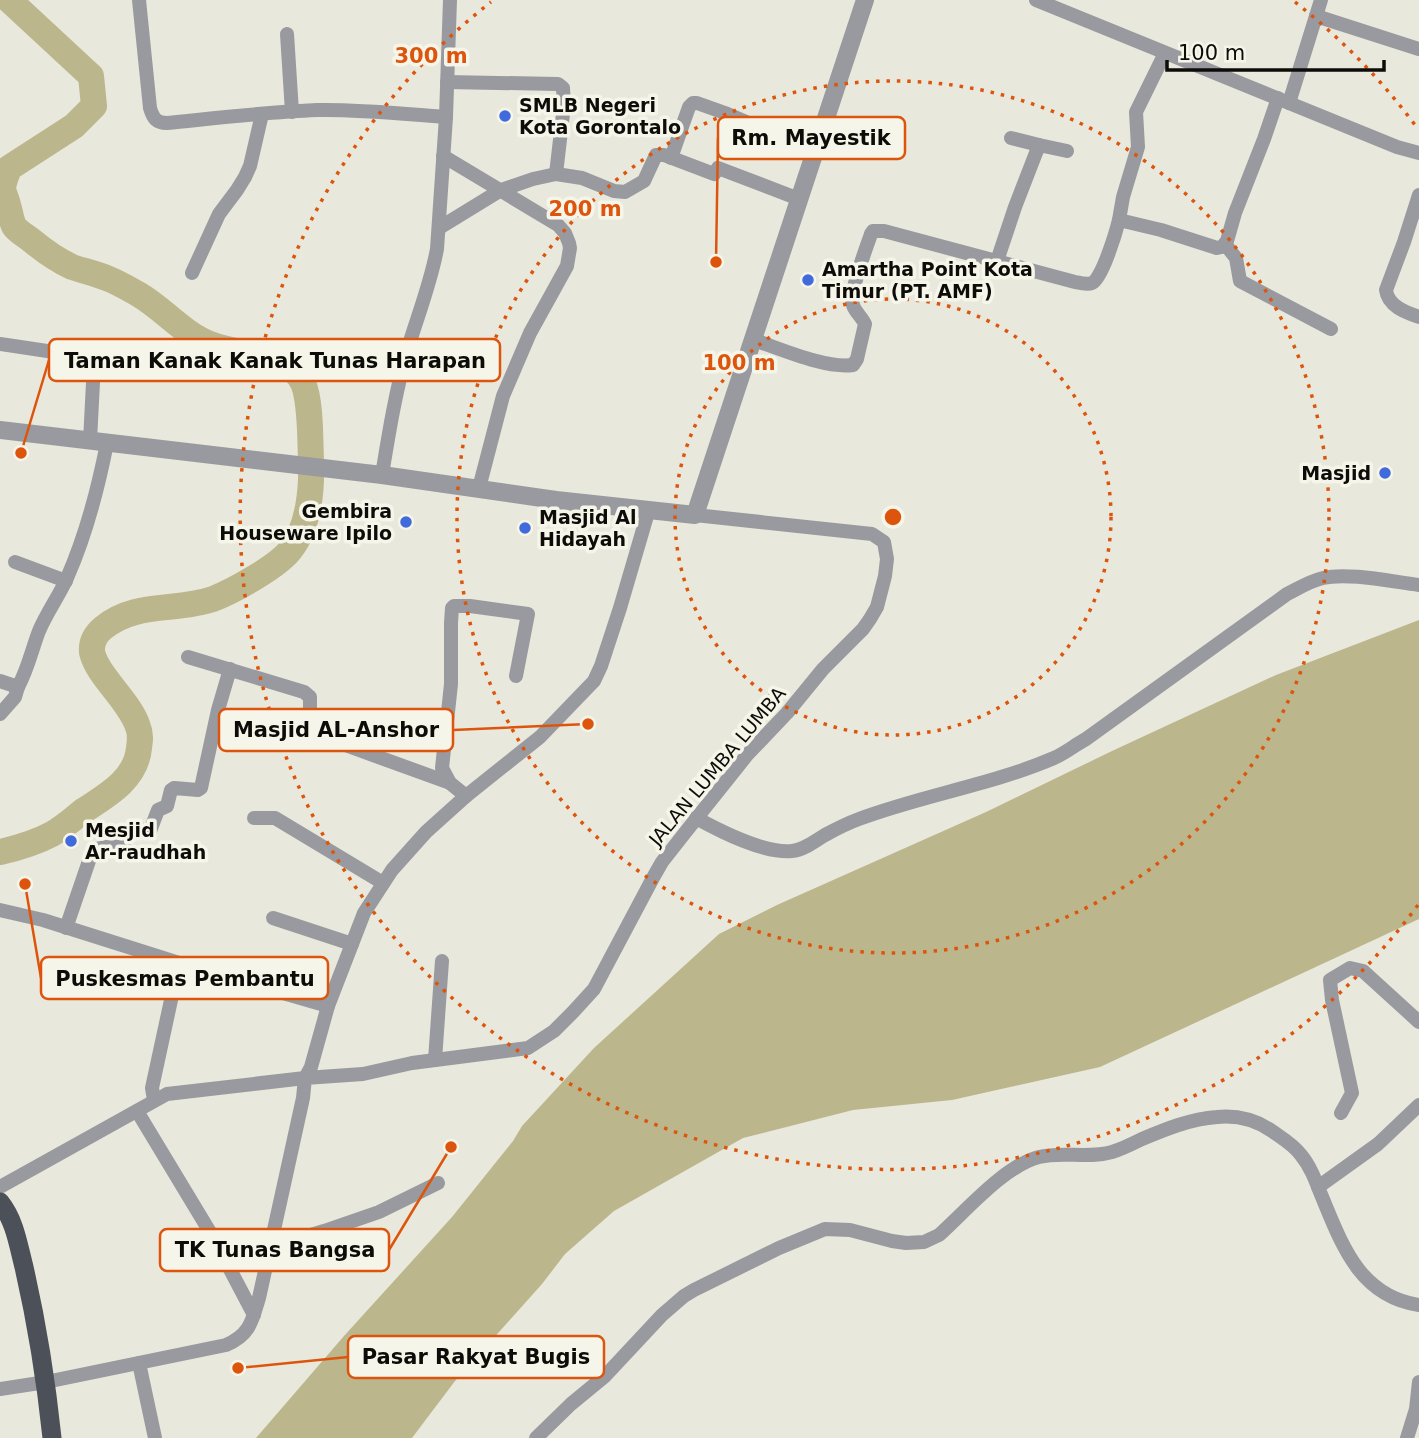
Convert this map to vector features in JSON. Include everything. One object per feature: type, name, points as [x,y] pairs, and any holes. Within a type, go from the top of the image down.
[{"type":"highway","points":[[0,1202],[13,1223],[31,1297],[46,1382],[52,1438]]},
{"type":"street","points":[[139,0],[150,108],[160,122],[318,110],[446,117]]},
{"type":"street","points":[[382,475],[388,429],[408,350],[434,268],[446,117],[450,0]]},
{"type":"street","points":[[0,430],[695,515],[865,0]]},
{"type":"street","points":[[1036,0],[1397,148],[1419,153]]},
{"type":"street","points":[[1119,220],[1217,248],[1225,244],[1239,201],[1283,101],[1321,0]]},
{"type":"street","points":[[1316,16],[1419,49]]},
{"type":"street","points":[[287,34],[292,111]]},
{"type":"street","points":[[754,340],[814,360],[843,366],[853,365],[857,359],[865,324],[852,303],[855,284],[873,231],[884,231],[1075,282],[1092,283],[1099,275],[1119,220],[1138,147],[1136,112],[1165,53]]},
{"type":"street","points":[[447,82],[558,84],[563,88],[564,105],[556,174]]},
{"type":"street","points":[[671,158],[689,107],[693,103],[725,113],[814,151]]},
{"type":"street","points":[[192,273],[219,214],[237,190],[250,166],[262,114]]},
{"type":"street","points":[[1011,138],[1067,150]]},
{"type":"street","points":[[997,261],[1014,207],[1039,145]]},
{"type":"street","points":[[439,229],[501,190],[556,174],[582,178],[620,193],[644,181],[656,155],[713,174],[718,168],[799,199]]},
{"type":"street","points":[[443,156],[558,225],[565,233],[570,248],[563,275],[530,333],[503,396],[479,488]]},
{"type":"street","points":[[1419,195],[1386,290],[1390,302],[1419,317]]},
{"type":"street","points":[[1225,244],[1236,258],[1240,281],[1331,328]]},
{"type":"street","points":[[0,344],[74,355],[94,363],[98,442],[91,510],[74,562],[39,631],[15,697],[0,714]]},
{"type":"street","points":[[0,1389],[226,1346],[237,1341],[250,1327],[271,1247],[305,1078],[363,912],[392,870],[426,832],[540,737],[594,681],[616,620],[649,509]]},
{"type":"street","name":"JALAN LUMBA LUMBA","points":[[0,1187],[167,1094],[363,1074],[397,1065],[528,1048],[554,1031],[573,1013],[594,989],[662,862],[747,755],[787,713],[823,669],[863,629],[881,596],[887,559],[884,542],[872,534],[695,515]]},
{"type":"street","points":[[15,562],[66,581]]},
{"type":"street","points":[[696,818],[726,835],[750,843],[777,851],[800,849],[861,818],[986,781],[1062,753],[1086,739],[1287,594],[1309,583],[1322,578],[1347,576],[1419,585]]},
{"type":"street","points":[[466,796],[444,775],[442,762],[451,684],[451,623],[454,606],[528,614],[516,676]]},
{"type":"street","points":[[188,657],[304,692],[310,697],[310,720],[313,729],[348,746],[450,783]]},
{"type":"street","points":[[66,928],[90,858],[96,849],[124,844],[132,828],[150,831],[158,810],[167,806],[174,788],[201,788],[230,669]]},
{"type":"street","points":[[0,681],[18,687]]},
{"type":"street","points":[[254,818],[275,818],[383,883]]},
{"type":"street","points":[[0,910],[328,1006]]},
{"type":"street","points":[[273,918],[352,944]]},
{"type":"street","points":[[435,1060],[442,961]]},
{"type":"street","points":[[154,1100],[152,1088],[179,963]]},
{"type":"street","points":[[1340,1113],[1352,1093],[1330,980],[1350,968],[1363,971],[1419,1023]]},
{"type":"street","points":[[1318,1187],[1378,1144],[1419,1105]]},
{"type":"street","points":[[137,1111],[213,1237],[254,1315]]},
{"type":"street","points":[[536,1438],[571,1404],[605,1377],[662,1315],[684,1296],[788,1244],[825,1228],[850,1230],[906,1243],[916,1244],[931,1240],[1005,1175],[1024,1163],[1041,1157],[1100,1155],[1189,1121],[1239,1117],[1267,1128],[1300,1153],[1346,1251],[1361,1273],[1381,1292],[1419,1306]]},
{"type":"street","points":[[271,1247],[379,1212],[438,1183]]},
{"type":"street","points":[[139,1363],[155,1438]]},
{"type":"street","points":[[1407,1438],[1416,1409],[1419,1382]]},
{"type":"shaded area","points":[[1419,620],[1419,919],[1100,1067],[952,1100],[853,1110],[743,1138],[614,1211],[565,1254],[542,1284],[455,1381],[412,1438],[256,1438],[452,1217],[522,1126],[594,1048],[719,934],[1276,675]]},
{"type":"waterway","points":[[0,852],[33,843],[56,832],[118,786],[137,759],[140,738],[134,717],[100,670],[92,652],[98,633],[116,620],[142,610],[213,599],[277,563],[291,549],[302,529],[310,494],[311,471],[310,420],[306,391],[296,373],[275,360],[221,348],[200,339],[138,294],[109,279],[66,264],[14,226],[3,189],[9,168],[74,126],[94,106],[91,76],[9,0]]},
{"type":"place","name":"SMLB Negeri Kota Gorontalo","points":[[505,116]]},
{"type":"place","name":"Rm. Mayestik","points":[[716,262]]},
{"type":"place","name":"Amartha Point Kota Timur (PT. AMF)","points":[[808,280]]},
{"type":"place","name":"Taman Kanak Kanak Tunas Harapan","points":[[21,453]]},
{"type":"place","name":"Masjid","points":[[1385,473]]},
{"type":"place","name":"Gembira Houseware Ipilo","points":[[406,522]]},
{"type":"place","name":"Masjid Al Hidayah","points":[[525,528]]},
{"type":"place","name":"Masjid AL-Anshor","points":[[588,724]]},
{"type":"place","name":"Mesjid Ar-raudhah","points":[[71,841]]},
{"type":"place","name":"Puskesmas Pembantu","points":[[25,884]]},
{"type":"place","name":"TK Tunas Bangsa","points":[[451,1147]]},
{"type":"place","name":"Pasar Rakyat Bugis","points":[[238,1368]]}]
